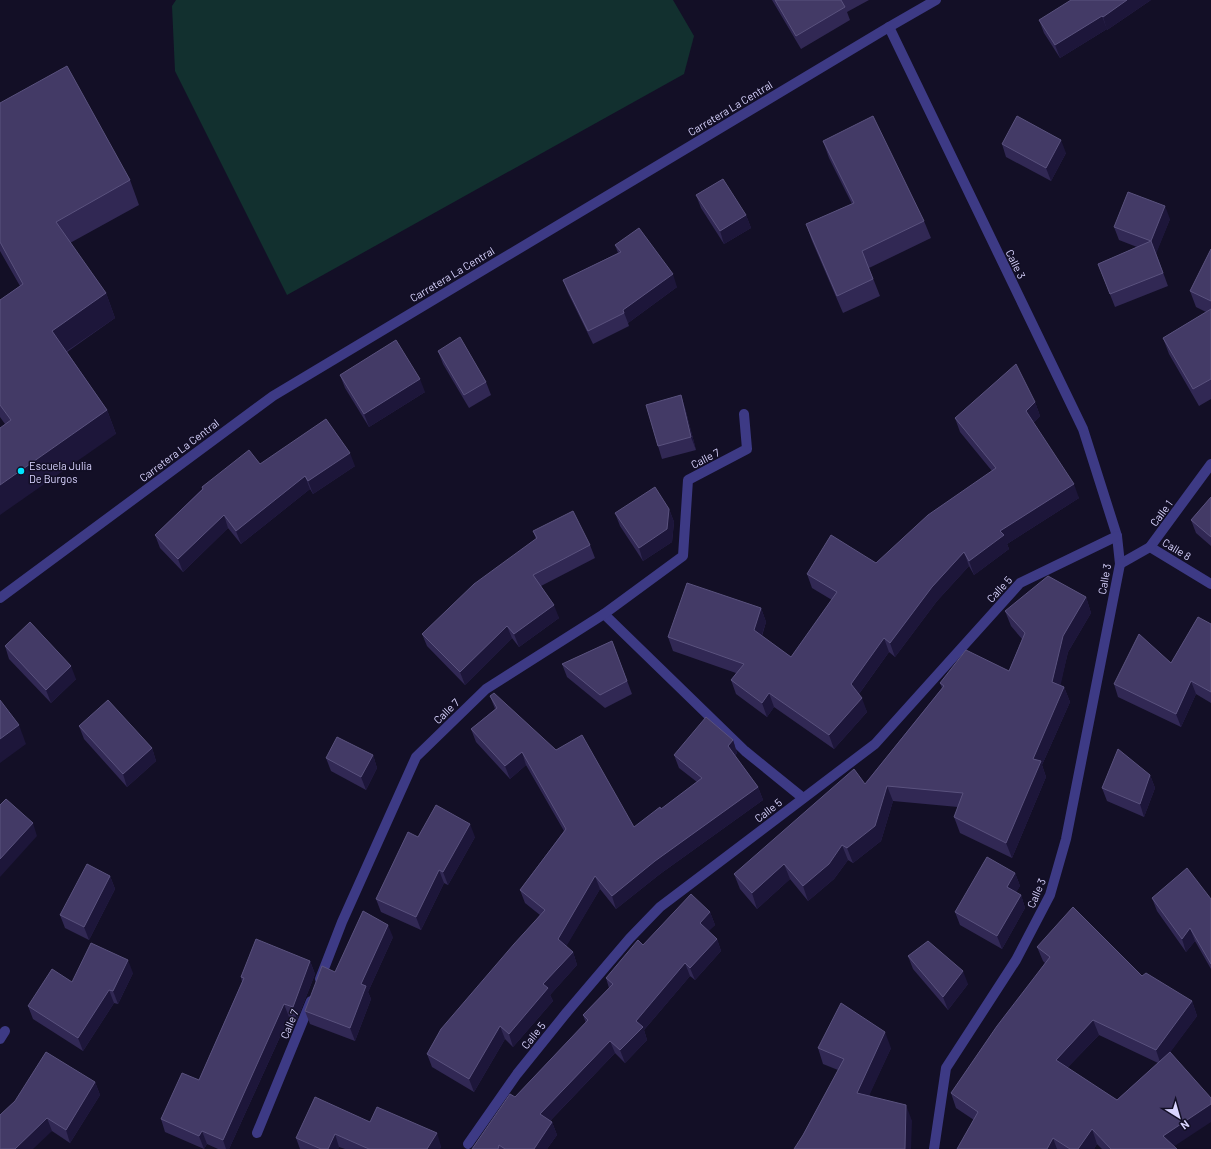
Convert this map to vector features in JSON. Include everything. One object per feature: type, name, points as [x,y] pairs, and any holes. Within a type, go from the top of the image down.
[{"type":"street","name":"Carretera La Central","points":[[0,598],[273,396],[936,0]]},
{"type":"street","name":"Calle 3","points":[[889,27],[1083,429],[1117,536],[1120,564],[1066,839],[1050,895],[1016,960],[946,1068],[934,1149]]},
{"type":"street","name":"Calle 7","points":[[257,1133],[342,922],[416,757],[486,689],[604,614],[684,556],[688,480],[747,449],[744,414]]},
{"type":"street","name":"Calle 1","points":[[1120,564],[1150,547],[1211,464]]},
{"type":"street","name":"Calle 5","points":[[468,1144],[517,1074],[567,1012],[630,938],[660,907],[875,744],[1020,583],[1117,536]]},
{"type":"street","name":"Calle 8","points":[[1150,547],[1211,584]]},
{"type":"street","points":[[604,614],[745,751],[803,798]]},
{"type":"green space","points":[[176,0],[673,0],[694,36],[684,74],[287,295],[175,71],[172,6]]},
{"type":"building","points":[[775,0],[841,0],[845,7],[796,36]]},
{"type":"building","points":[[1071,0],[1127,0],[1103,17],[1102,16],[1055,45],[1039,20]]},
{"type":"building","points":[[67,66],[130,180],[56,222],[106,293],[52,331],[107,410],[0,485],[0,428],[11,420],[0,405],[0,300],[23,284],[0,242],[0,103]]},
{"type":"building","points":[[873,116],[924,221],[862,251],[873,279],[837,296],[806,224],[854,203],[823,141]]},
{"type":"building","points":[[1017,116],[1061,140],[1046,168],[1002,144]]},
{"type":"building","points":[[723,179],[746,215],[720,231],[696,195]]},
{"type":"building","points":[[1128,192],[1165,206],[1151,241],[1114,227]]},
{"type":"building","points":[[639,228],[673,274],[623,310],[624,313],[588,331],[563,280],[621,252],[615,245]]},
{"type":"building","points":[[1151,241],[1163,273],[1110,294],[1098,264]]},
{"type":"building","points":[[1211,249],[1211,301],[1190,291]]},
{"type":"building","points":[[1211,309],[1211,379],[1193,389],[1163,338]]},
{"type":"building","points":[[460,337],[486,382],[464,395],[438,351]]},
{"type":"building","points":[[396,340],[420,379],[364,414],[340,375]]},
{"type":"building","points":[[1016,364],[1035,402],[1026,411],[1074,484],[1000,531],[1004,535],[969,561],[964,552],[932,587],[890,643],[884,638],[851,684],[862,698],[829,735],[769,693],[762,703],[731,680],[744,664],[668,637],[687,583],[761,608],[754,630],[791,657],[837,592],[807,574],[831,535],[876,563],[928,515],[996,468],[955,418]]},
{"type":"building","points":[[681,395],[691,437],[658,446],[646,405]]},
{"type":"building","points":[[326,419],[350,453],[308,481],[305,476],[236,531],[224,515],[178,559],[155,535],[203,489],[202,487],[249,450],[260,464]]},
{"type":"building","points":[[655,487],[669,509],[667,529],[639,548],[615,513]]},
{"type":"building","points":[[1211,497],[1211,537],[1191,520]]},
{"type":"building","points":[[573,511],[590,545],[533,575],[554,605],[514,634],[507,626],[460,672],[422,634],[474,584],[537,538],[533,531]]},
{"type":"building","points":[[1048,576],[1086,597],[1063,636],[1052,682],[1064,687],[1033,759],[1041,761],[1006,843],[954,817],[963,793],[887,786],[875,826],[847,848],[842,845],[829,864],[803,886],[784,864],[752,893],[734,874],[854,769],[865,784],[944,686],[940,683],[966,650],[1009,671],[1025,633],[1005,611]]},
{"type":"building","points":[[1198,617],[1211,624],[1211,692],[1191,681],[1176,714],[1114,684],[1139,634],[1171,663]]},
{"type":"building","points":[[30,622],[71,666],[46,690],[5,646]]},
{"type":"building","points":[[612,641],[627,681],[600,695],[562,664]]},
{"type":"building","points":[[494,693],[556,750],[582,735],[634,827],[702,778],[674,755],[706,717],[733,740],[728,746],[758,787],[655,861],[612,896],[595,876],[558,939],[573,952],[543,984],[548,988],[509,1034],[500,1026],[469,1079],[427,1054],[441,1029],[545,910],[520,890],[566,829],[522,752],[505,766],[471,729],[497,708],[490,696]]},
{"type":"building","points":[[0,700],[19,725],[0,739]]},
{"type":"building","points":[[108,700],[152,748],[123,774],[79,726]]},
{"type":"building","points":[[337,737],[373,755],[361,777],[326,758]]},
{"type":"building","points":[[1118,749],[1150,775],[1140,804],[1102,788]]},
{"type":"building","points":[[6,799],[33,823],[0,859],[0,805]]},
{"type":"building","points":[[436,805],[470,824],[443,872],[439,870],[416,917],[376,899],[408,832],[418,837]]},
{"type":"building","points":[[987,857],[1015,873],[1007,887],[1021,895],[997,936],[955,912]]},
{"type":"building","points":[[87,864],[110,876],[84,927],[60,915]]},
{"type":"building","points":[[1187,868],[1211,899],[1211,964],[1190,928],[1182,939],[1152,898]]},
{"type":"building","points":[[691,894],[710,912],[700,923],[717,939],[690,968],[685,963],[636,1021],[643,1027],[620,1050],[610,1041],[540,1114],[552,1122],[534,1149],[505,1149],[499,1145],[498,1149],[472,1149],[510,1094],[515,1097],[588,1020],[583,1015],[613,984],[606,978],[638,940],[643,945]]},
{"type":"building","points":[[1073,907],[1142,976],[1146,973],[1192,1001],[1156,1050],[1093,1020],[1056,1060],[1117,1100],[1170,1052],[1211,1098],[1211,1104],[1163,1136],[1177,1149],[1111,1149],[1092,1129],[1078,1149],[1070,1149],[1053,1138],[1047,1149],[957,1149],[978,1112],[951,1093],[997,1026],[1050,957],[1037,947]]},
{"type":"building","points":[[363,911],[388,925],[361,984],[366,986],[350,1028],[305,1011],[322,966],[335,972]]},
{"type":"building","points":[[256,939],[310,961],[293,1007],[284,1004],[223,1140],[202,1131],[199,1136],[161,1119],[182,1073],[199,1080],[244,978],[241,977]]},
{"type":"building","points":[[928,941],[963,971],[943,997],[908,956]]},
{"type":"building","points":[[91,943],[128,960],[113,991],[109,990],[78,1038],[28,1006],[52,969],[72,982]]},
{"type":"building","points":[[841,1003],[885,1032],[857,1093],[906,1105],[905,1149],[794,1149],[844,1059],[818,1048]]},
{"type":"building","points":[[46,1052],[95,1082],[66,1130],[47,1118],[15,1149],[0,1149],[0,1115],[15,1101]]},
{"type":"building","points":[[315,1097],[370,1122],[377,1107],[437,1133],[427,1149],[369,1149],[335,1134],[328,1149],[321,1149],[296,1138]]},
{"type":"place","name":"Escuela Julia De Burgos","points":[[21,471]]}]
